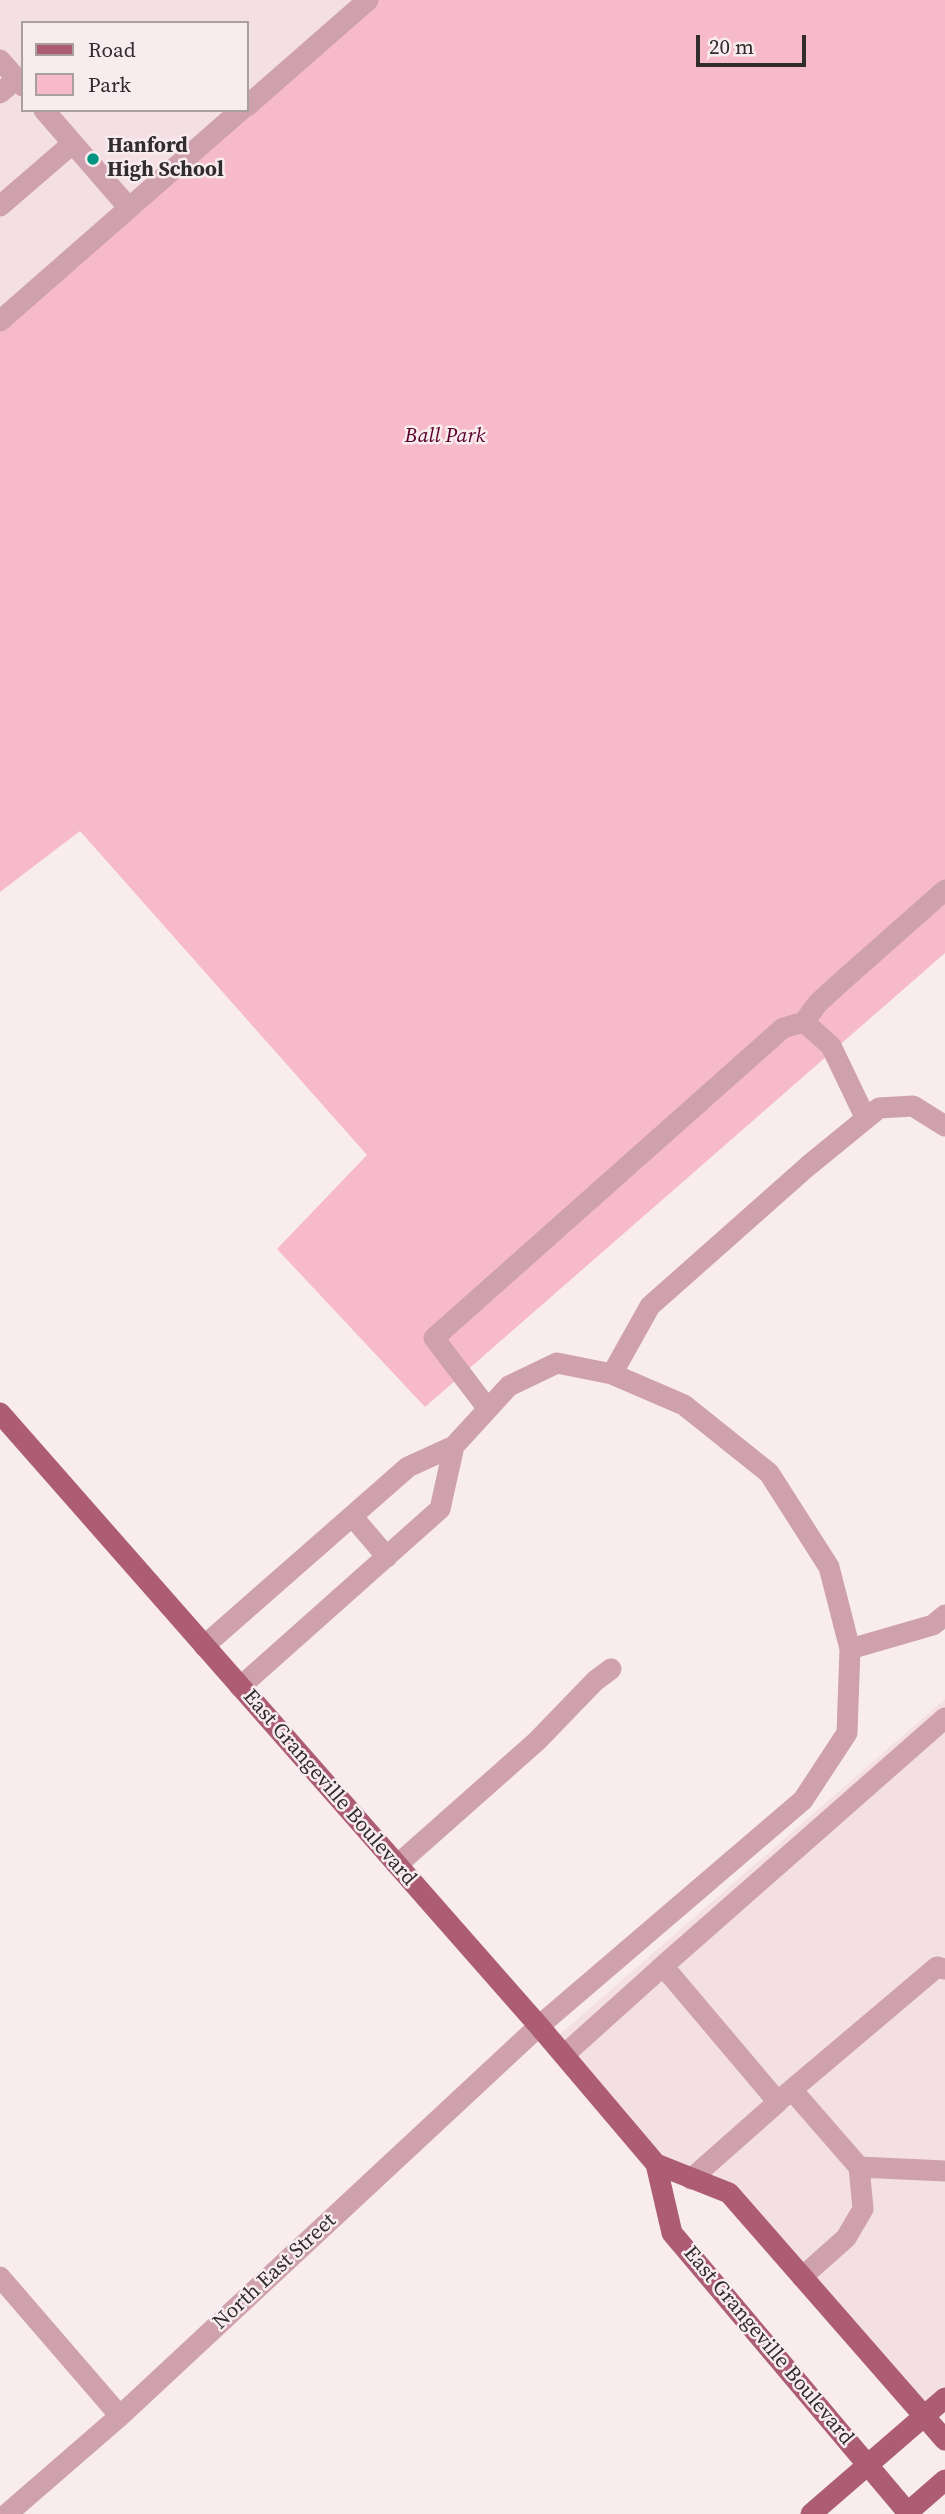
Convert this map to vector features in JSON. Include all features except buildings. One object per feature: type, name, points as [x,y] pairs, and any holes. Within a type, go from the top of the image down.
[{"type":"main road","name":"East Grangeville Boulevard","points":[[0,1413],[539,2026],[656,2164],[729,2193],[945,2440]]},
{"type":"main road","name":"East Grangeville Boulevard","points":[[656,2164],[672,2233],[868,2464],[907,2514]]},
{"type":"main road","points":[[811,2514],[945,2398]]},
{"type":"main road","points":[[907,2514],[945,2480]]},
{"type":"street","points":[[248,105],[368,0]]},
{"type":"street","points":[[0,60],[20,82],[0,93]]},
{"type":"street","points":[[46,112],[129,208]]},
{"type":"street","points":[[0,321],[239,112]]},
{"type":"street","points":[[0,206],[72,144]]},
{"type":"street","points":[[488,1409],[433,1338],[783,1028],[804,1022],[818,1003],[945,890]]},
{"type":"street","points":[[804,1022],[831,1046],[866,1119]]},
{"type":"street","points":[[612,1374],[650,1306],[808,1166],[879,1108],[913,1106],[945,1126]]},
{"type":"street","name":"North East Street","points":[[8,2514],[120,2416],[539,2026],[803,1800],[847,1733],[850,1649],[829,1567],[769,1473],[684,1405],[612,1374],[557,1363],[509,1386],[454,1446]]},
{"type":"street","points":[[204,1646],[408,1467],[454,1446]]},
{"type":"street","points":[[240,1687],[440,1509],[454,1446]]},
{"type":"street","points":[[352,1516],[387,1557]]},
{"type":"street","points":[[850,1649],[933,1625],[945,1615]]},
{"type":"street","points":[[397,1865],[537,1741],[611,1669]]},
{"type":"street","points":[[564,2055],[945,1718]]},
{"type":"street","points":[[663,1966],[785,2096],[859,2167],[863,2208],[846,2238],[802,2277]]},
{"type":"street","points":[[691,2179],[937,1968],[945,1969]]},
{"type":"street","points":[[859,2167],[945,2171]]},
{"type":"street","points":[[0,2277],[120,2416]]},
{"type":"shaded area","name":"Hanford High School","points":[[0,0],[368,0],[248,105],[248,21],[21,21],[21,112],[239,112],[0,321]]},
{"type":"shaded area","points":[[945,1699],[945,2398],[924,2416],[729,2193],[656,2164],[552,2041]]},
{"type":"green space","name":"Ball Park","points":[[368,0],[945,0],[945,953],[425,1407],[277,1249],[367,1155],[80,831],[0,892],[0,321],[240,112],[248,112],[248,105]]},
{"type":"place","name":"Hanford High School","points":[[93,159]]}]
